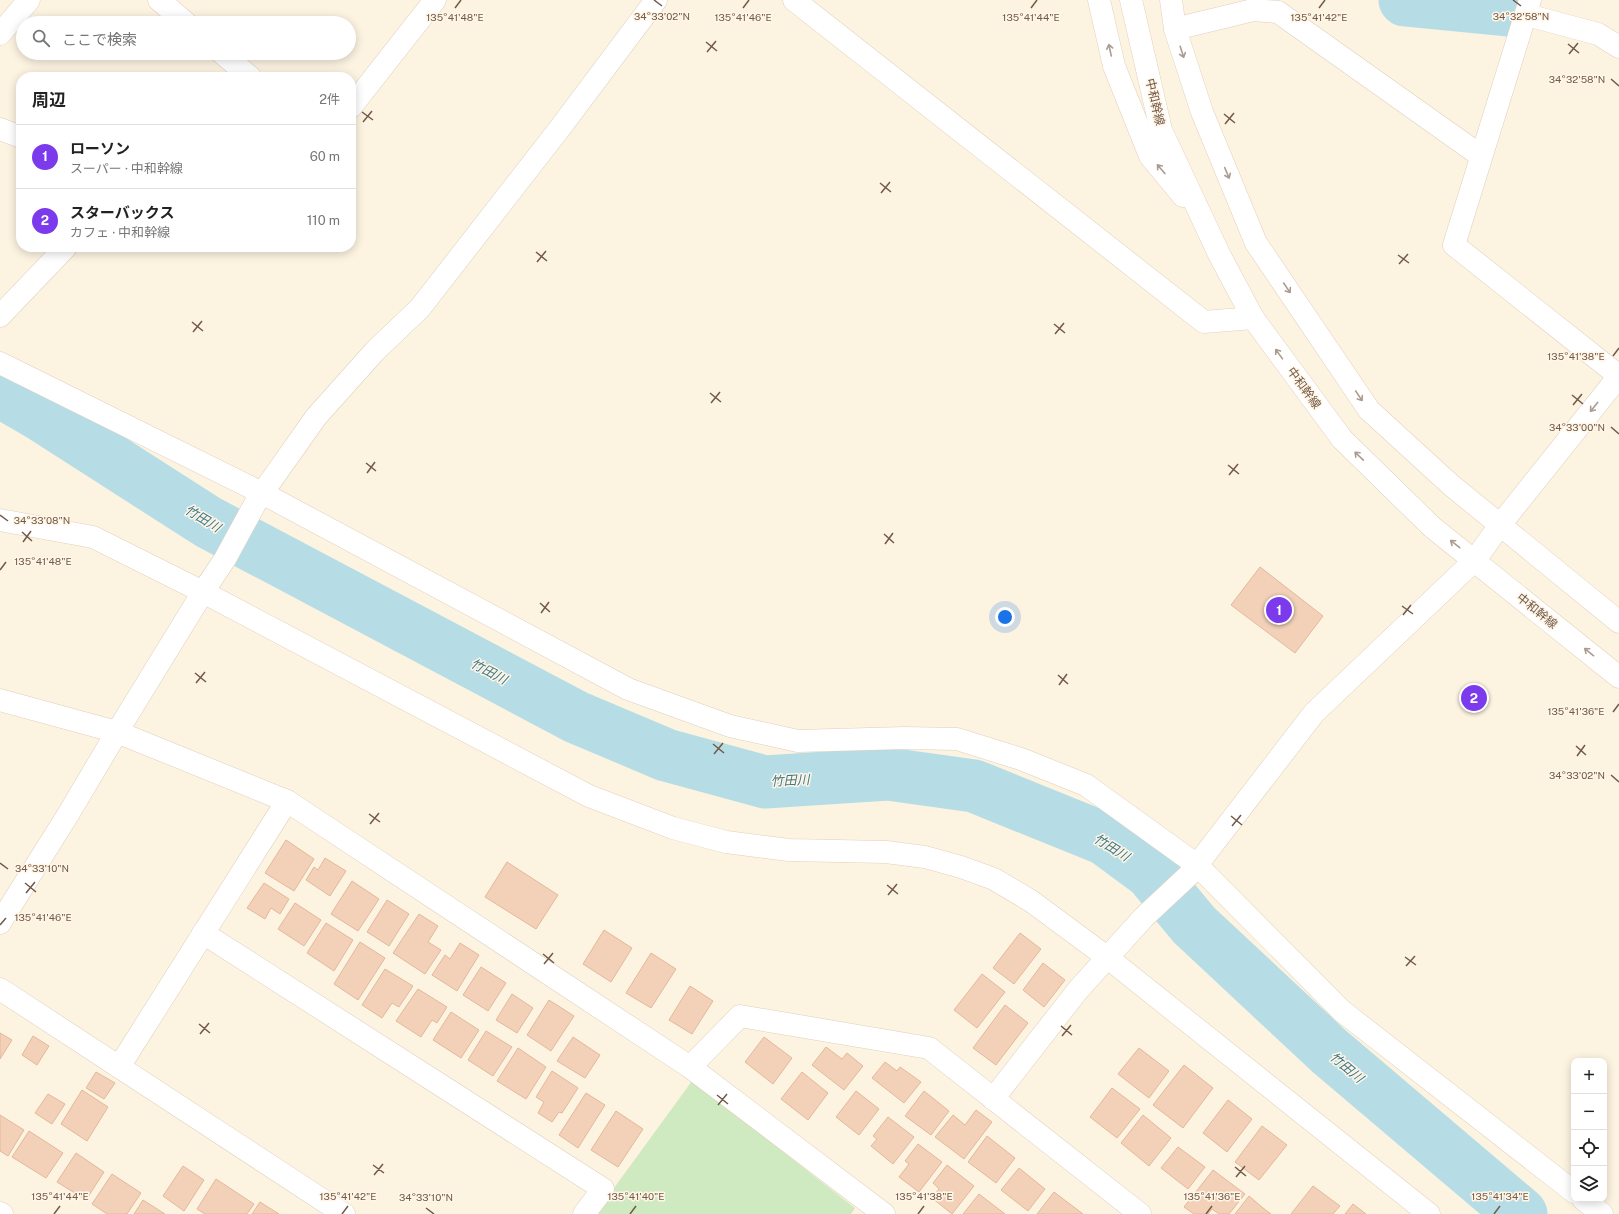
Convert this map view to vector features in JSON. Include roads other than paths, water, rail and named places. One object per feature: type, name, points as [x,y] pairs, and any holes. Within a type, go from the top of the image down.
[{"type":"street","points":[[0,34],[29,0]]},
{"type":"street","points":[[159,0],[178,16]]},
{"type":"street","points":[[356,100],[435,0]]},
{"type":"street","points":[[0,923],[69,813],[203,592],[225,559],[259,497],[316,417],[375,351],[420,308],[560,128],[656,0]]},
{"type":"street","points":[[794,0],[1204,322],[1253,318]]},
{"type":"street","points":[[1099,0],[1114,66],[1150,156],[1203,220]]},
{"type":"street","name":"中和幹線","points":[[1131,0],[1161,130],[1219,254],[1253,318],[1342,439],[1432,527],[1619,677]]},
{"type":"street","points":[[1171,0],[1175,29],[1202,112],[1256,243],[1369,410],[1451,484],[1619,622]]},
{"type":"street","points":[[993,1099],[1078,990],[1144,917],[1194,869],[1314,713],[1475,560],[1500,525],[1619,376],[1454,245],[1528,7],[1598,34],[1619,47]]},
{"type":"street","points":[[1175,29],[1254,10],[1278,12],[1481,156]]},
{"type":"street","points":[[230,60],[244,72]]},
{"type":"street","points":[[0,129],[16,135]]},
{"type":"street","points":[[0,316],[61,252]]},
{"type":"street","points":[[0,363],[628,689],[730,726],[798,741],[904,738],[957,739],[1021,758],[1086,785],[1194,869],[1342,1011],[1571,1190]]},
{"type":"street","points":[[0,520],[93,536],[203,592],[589,796],[673,828],[726,842],[789,850],[886,852],[925,857],[961,867],[994,879],[1031,901],[1108,958],[1430,1214]]},
{"type":"street","points":[[0,700],[117,732],[287,801],[690,1067],[872,1210]]},
{"type":"street","points":[[119,1067],[287,801]]},
{"type":"street","points":[[203,934],[603,1189],[584,1214]]},
{"type":"street","points":[[0,989],[344,1214]]},
{"type":"street","points":[[690,1067],[740,1016],[929,1048],[1140,1214]]},
{"type":"street","points":[[1587,1202],[1602,1214]]},
{"type":"waterway","name":"竹田川","points":[[1405,0],[1507,10]]},
{"type":"waterway","name":"竹田川","points":[[0,391],[41,415],[208,522],[576,717],[666,755],[765,782],[888,774],[974,786],[1105,839],[1151,873],[1194,925],[1329,1051],[1521,1214]]},
{"type":"place","name":"ローソン","points":[[1279,610]]},
{"type":"place","name":"スターバックス","points":[[1474,698]]}]
